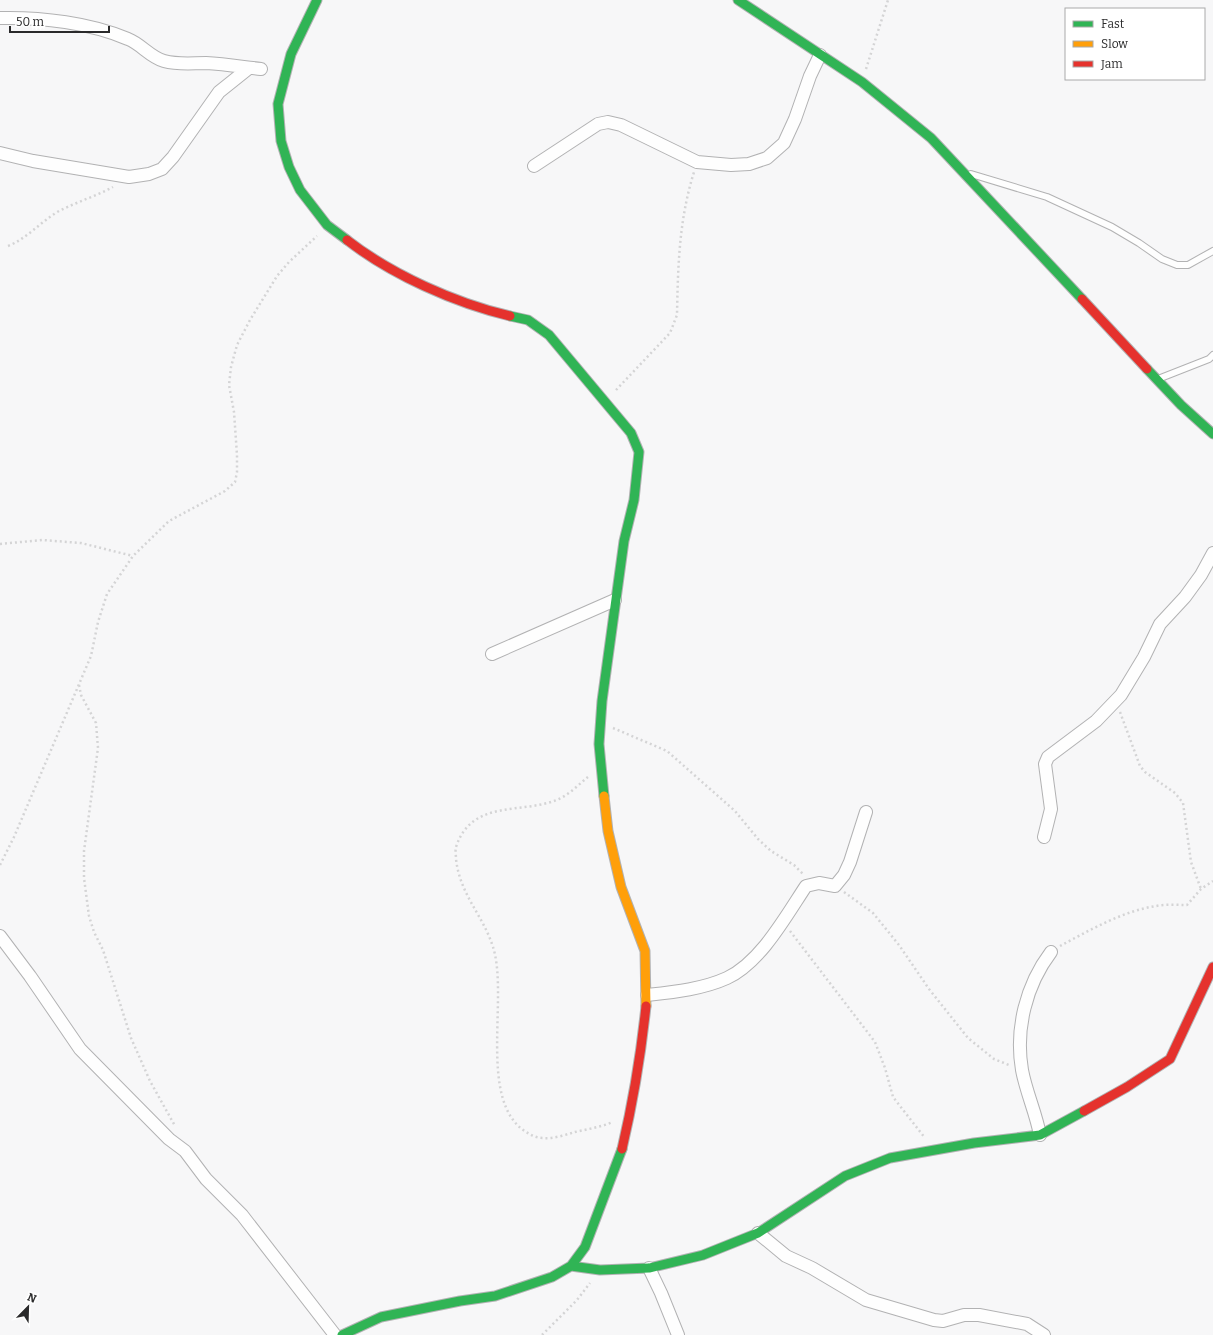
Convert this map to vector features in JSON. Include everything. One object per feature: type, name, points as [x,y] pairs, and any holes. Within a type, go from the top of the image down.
[{"type":"street","points":[[317,0],[291,54],[278,104],[281,141],[289,167],[300,190],[328,226],[360,250],[400,273],[484,310],[528,320],[538,326],[549,336],[583,377],[606,401],[631,433],[639,452],[634,500],[624,541],[615,600],[599,744],[605,810],[614,861],[644,952],[647,995],[642,1045],[630,1115],[621,1151],[585,1247],[571,1266],[552,1277],[495,1296],[460,1301],[381,1317],[342,1335]]},
{"type":"street","points":[[738,0],[862,82],[931,138],[1181,405],[1213,434]]},
{"type":"street","points":[[0,18],[16,17],[60,21],[105,31],[132,41],[154,56],[173,63],[220,64],[255,68],[219,92],[173,157],[162,169],[149,174],[129,176],[33,161],[0,153]]},
{"type":"street","points":[[534,166],[598,124],[608,122],[621,124],[697,162],[731,165],[749,164],[767,158],[784,143],[795,119],[810,76],[820,55]]},
{"type":"street","points":[[1044,837],[1052,808],[1045,764],[1048,757],[1096,721],[1116,701],[1135,673],[1160,624],[1185,597],[1201,575],[1213,553]]},
{"type":"street","points":[[492,654],[615,600]]},
{"type":"street","points":[[647,995],[678,991],[728,978],[744,966],[766,945],[806,886],[819,883],[835,886],[844,875],[850,862],[866,812]]},
{"type":"street","points":[[0,936],[30,976],[80,1049],[169,1139],[184,1151],[206,1179],[242,1215],[335,1335]]},
{"type":"street","points":[[1040,1136],[1022,1070],[1021,1020],[1027,997],[1037,974],[1051,952]]},
{"type":"street","points":[[571,1266],[600,1270],[649,1268],[703,1255],[758,1233],[845,1176],[890,1158],[974,1143],[1040,1136],[1127,1087],[1170,1059],[1213,966]]},
{"type":"street","points":[[758,1233],[786,1256],[812,1268],[866,1300],[922,1318],[943,1321],[954,1316],[979,1315],[1027,1324],[1044,1335]]},
{"type":"street","points":[[649,1268],[678,1335]]},
{"type":"lane","points":[[963,172],[998,181],[1047,197],[1112,227],[1162,259],[1177,265],[1188,266],[1207,253],[1213,251]]},
{"type":"lane","points":[[1157,379],[1203,362],[1213,355]]},
{"type":"path","points":[[862,82],[888,0]]},
{"type":"path","points":[[606,401],[670,333],[675,324],[677,315],[680,231],[687,194],[697,162]]},
{"type":"path","points":[[8,246],[22,240],[38,225],[59,211],[112,188],[129,176]]},
{"type":"path","points":[[0,865],[14,836],[91,656],[98,622],[107,594],[133,556],[169,521],[226,491],[235,482],[237,472],[237,455],[234,412],[229,385],[231,367],[237,345],[277,276],[289,262],[328,226]]},
{"type":"path","points":[[0,544],[42,540],[80,543],[133,556]]},
{"type":"path","points":[[79,685],[81,695],[96,723],[98,748],[83,864],[89,916],[94,932],[103,950],[131,1038],[150,1081],[176,1128]]},
{"type":"path","points":[[1116,701],[1140,766],[1145,772],[1175,793],[1183,803],[1191,862],[1201,889]]},
{"type":"path","points":[[601,722],[667,751],[735,811],[771,851],[794,865],[806,877],[806,886]]},
{"type":"path","points":[[601,768],[560,799],[536,805],[509,808],[483,814],[465,830],[455,848],[457,866],[465,893],[493,948],[498,976],[498,1070],[505,1108],[520,1127],[534,1136],[542,1138],[597,1127],[630,1115]]},
{"type":"path","points":[[1051,952],[1090,930],[1134,912],[1156,906],[1187,905],[1201,889],[1213,881]]},
{"type":"path","points":[[835,886],[873,913],[899,945],[929,989],[968,1038],[994,1059],[1022,1070]]},
{"type":"path","points":[[782,922],[808,952],[875,1042],[885,1068],[893,1097],[904,1113],[935,1150]]},
{"type":"path","points":[[542,1335],[577,1300],[600,1270]]},
{"type":"traffic: fast","points":[[317,0],[291,54],[278,104],[281,141],[289,167],[300,190],[327,225],[347,240]]},
{"type":"traffic: fast","points":[[738,0],[862,82],[931,138],[1082,299]]},
{"type":"traffic: fast","points":[[510,316],[528,320],[549,335],[631,433],[639,452],[634,500],[624,541],[602,701],[599,744],[604,796]]},
{"type":"traffic: fast","points":[[1147,369],[1181,405],[1213,434]]},
{"type":"traffic: fast","points":[[571,1266],[600,1270],[649,1268],[703,1255],[758,1233],[845,1176],[890,1158],[974,1143],[1040,1135],[1084,1111]]},
{"type":"traffic: fast","points":[[342,1335],[381,1317],[460,1301],[495,1296],[552,1277],[571,1266],[585,1247],[622,1149]]},
{"type":"traffic: slow","points":[[604,796],[608,831],[621,887],[645,951],[646,1006]]},
{"type":"traffic: jam","points":[[347,240],[384,265],[425,286],[468,304],[510,316]]},
{"type":"traffic: jam","points":[[1082,299],[1147,369]]},
{"type":"traffic: jam","points":[[1084,1111],[1127,1087],[1170,1059],[1213,967]]},
{"type":"traffic: jam","points":[[622,1149],[630,1114],[642,1042],[646,1006]]}]
